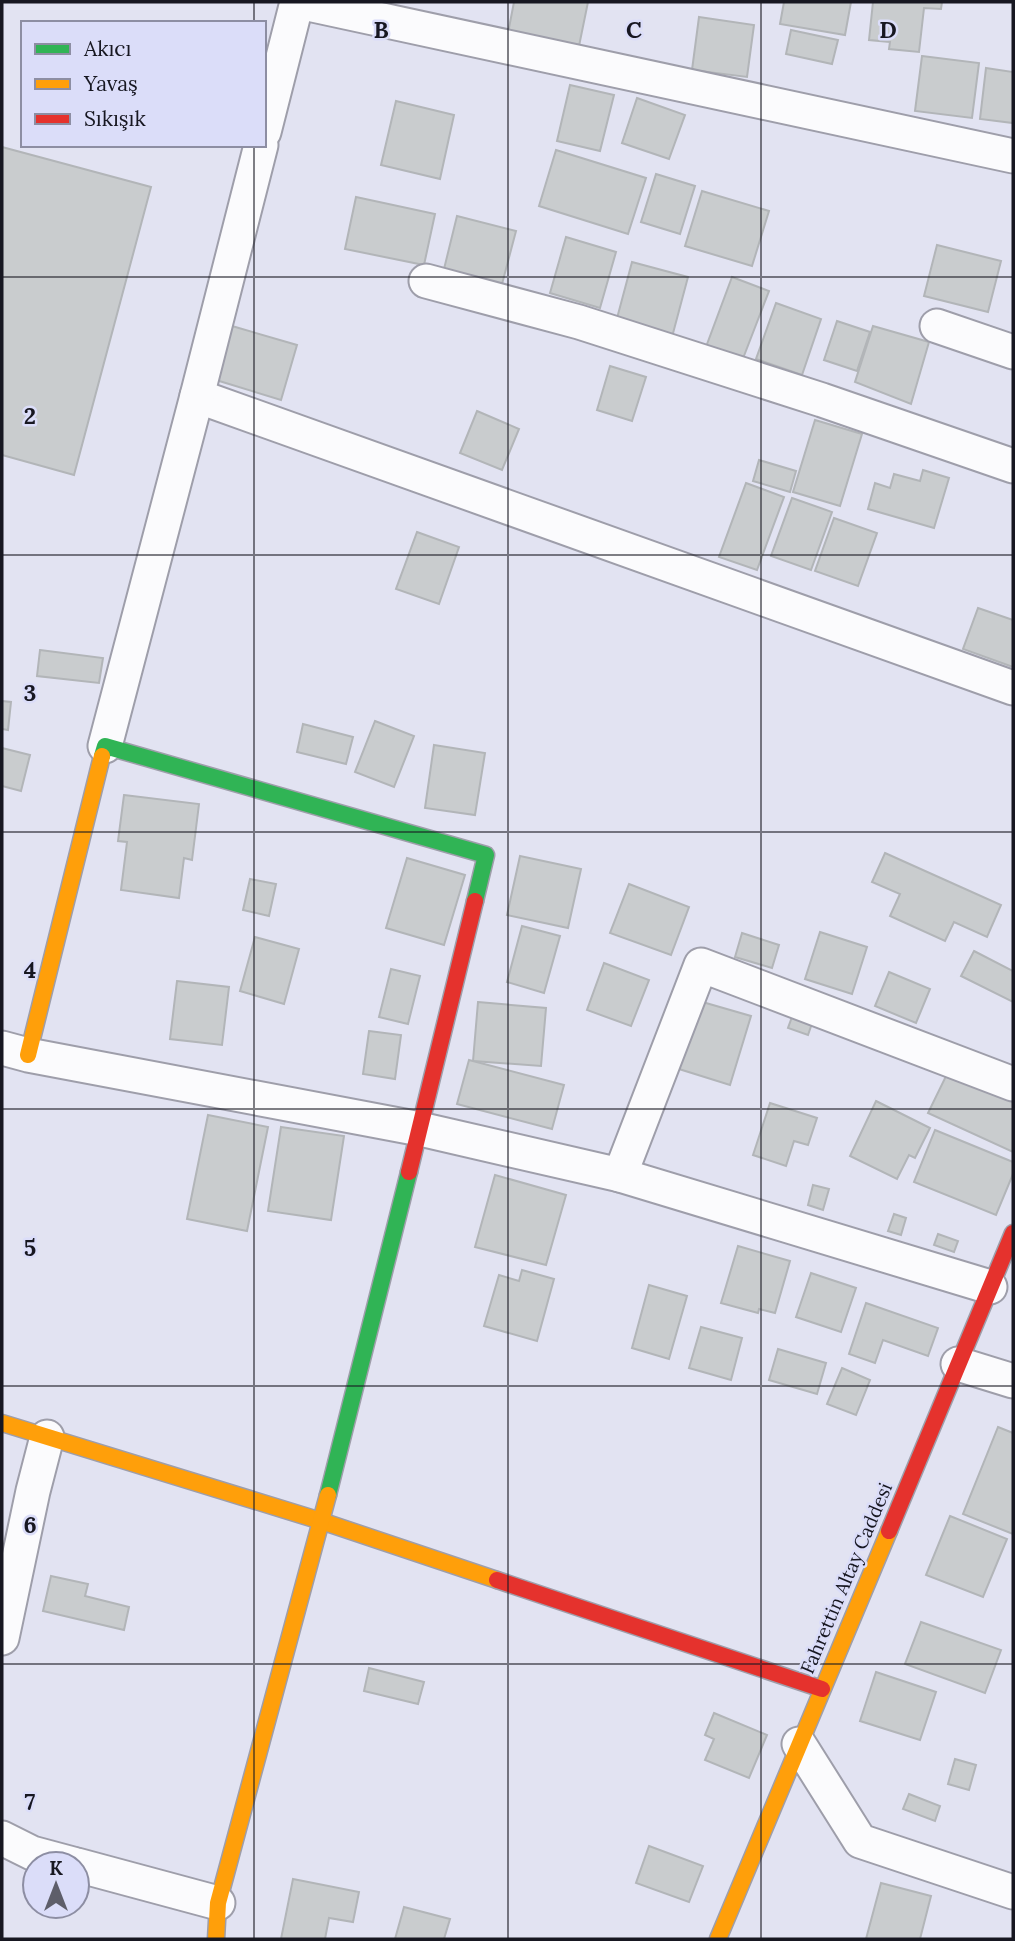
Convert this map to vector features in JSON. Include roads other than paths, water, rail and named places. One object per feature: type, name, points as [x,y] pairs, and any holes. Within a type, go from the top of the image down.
[{"type":"street","points":[[266,124],[298,2],[1013,156]]},
{"type":"street","points":[[260,147],[105,746],[15,1052],[420,1129],[620,1175],[990,1287]]},
{"type":"street","points":[[426,281],[579,322],[822,400],[1013,466]]},
{"type":"street","points":[[937,326],[1013,352]]},
{"type":"street","points":[[197,396],[1013,688]]},
{"type":"street","points":[[105,746],[486,855],[321,1521],[218,1903],[216,1939]]},
{"type":"street","points":[[620,1175],[701,965],[1013,1084]]},
{"type":"street","name":"Fahrettin Altay Caddesi","points":[[718,1939],[1013,1233]]},
{"type":"street","points":[[958,1364],[1013,1381]]},
{"type":"street","points":[[2,1423],[321,1521],[822,1689]]},
{"type":"street","points":[[2,1638],[47,1437]]},
{"type":"street","points":[[799,1744],[860,1841],[1013,1892]]},
{"type":"street","points":[[2,1839],[26,1850]]},
{"type":"street","points":[[91,1868],[218,1903]]}]
